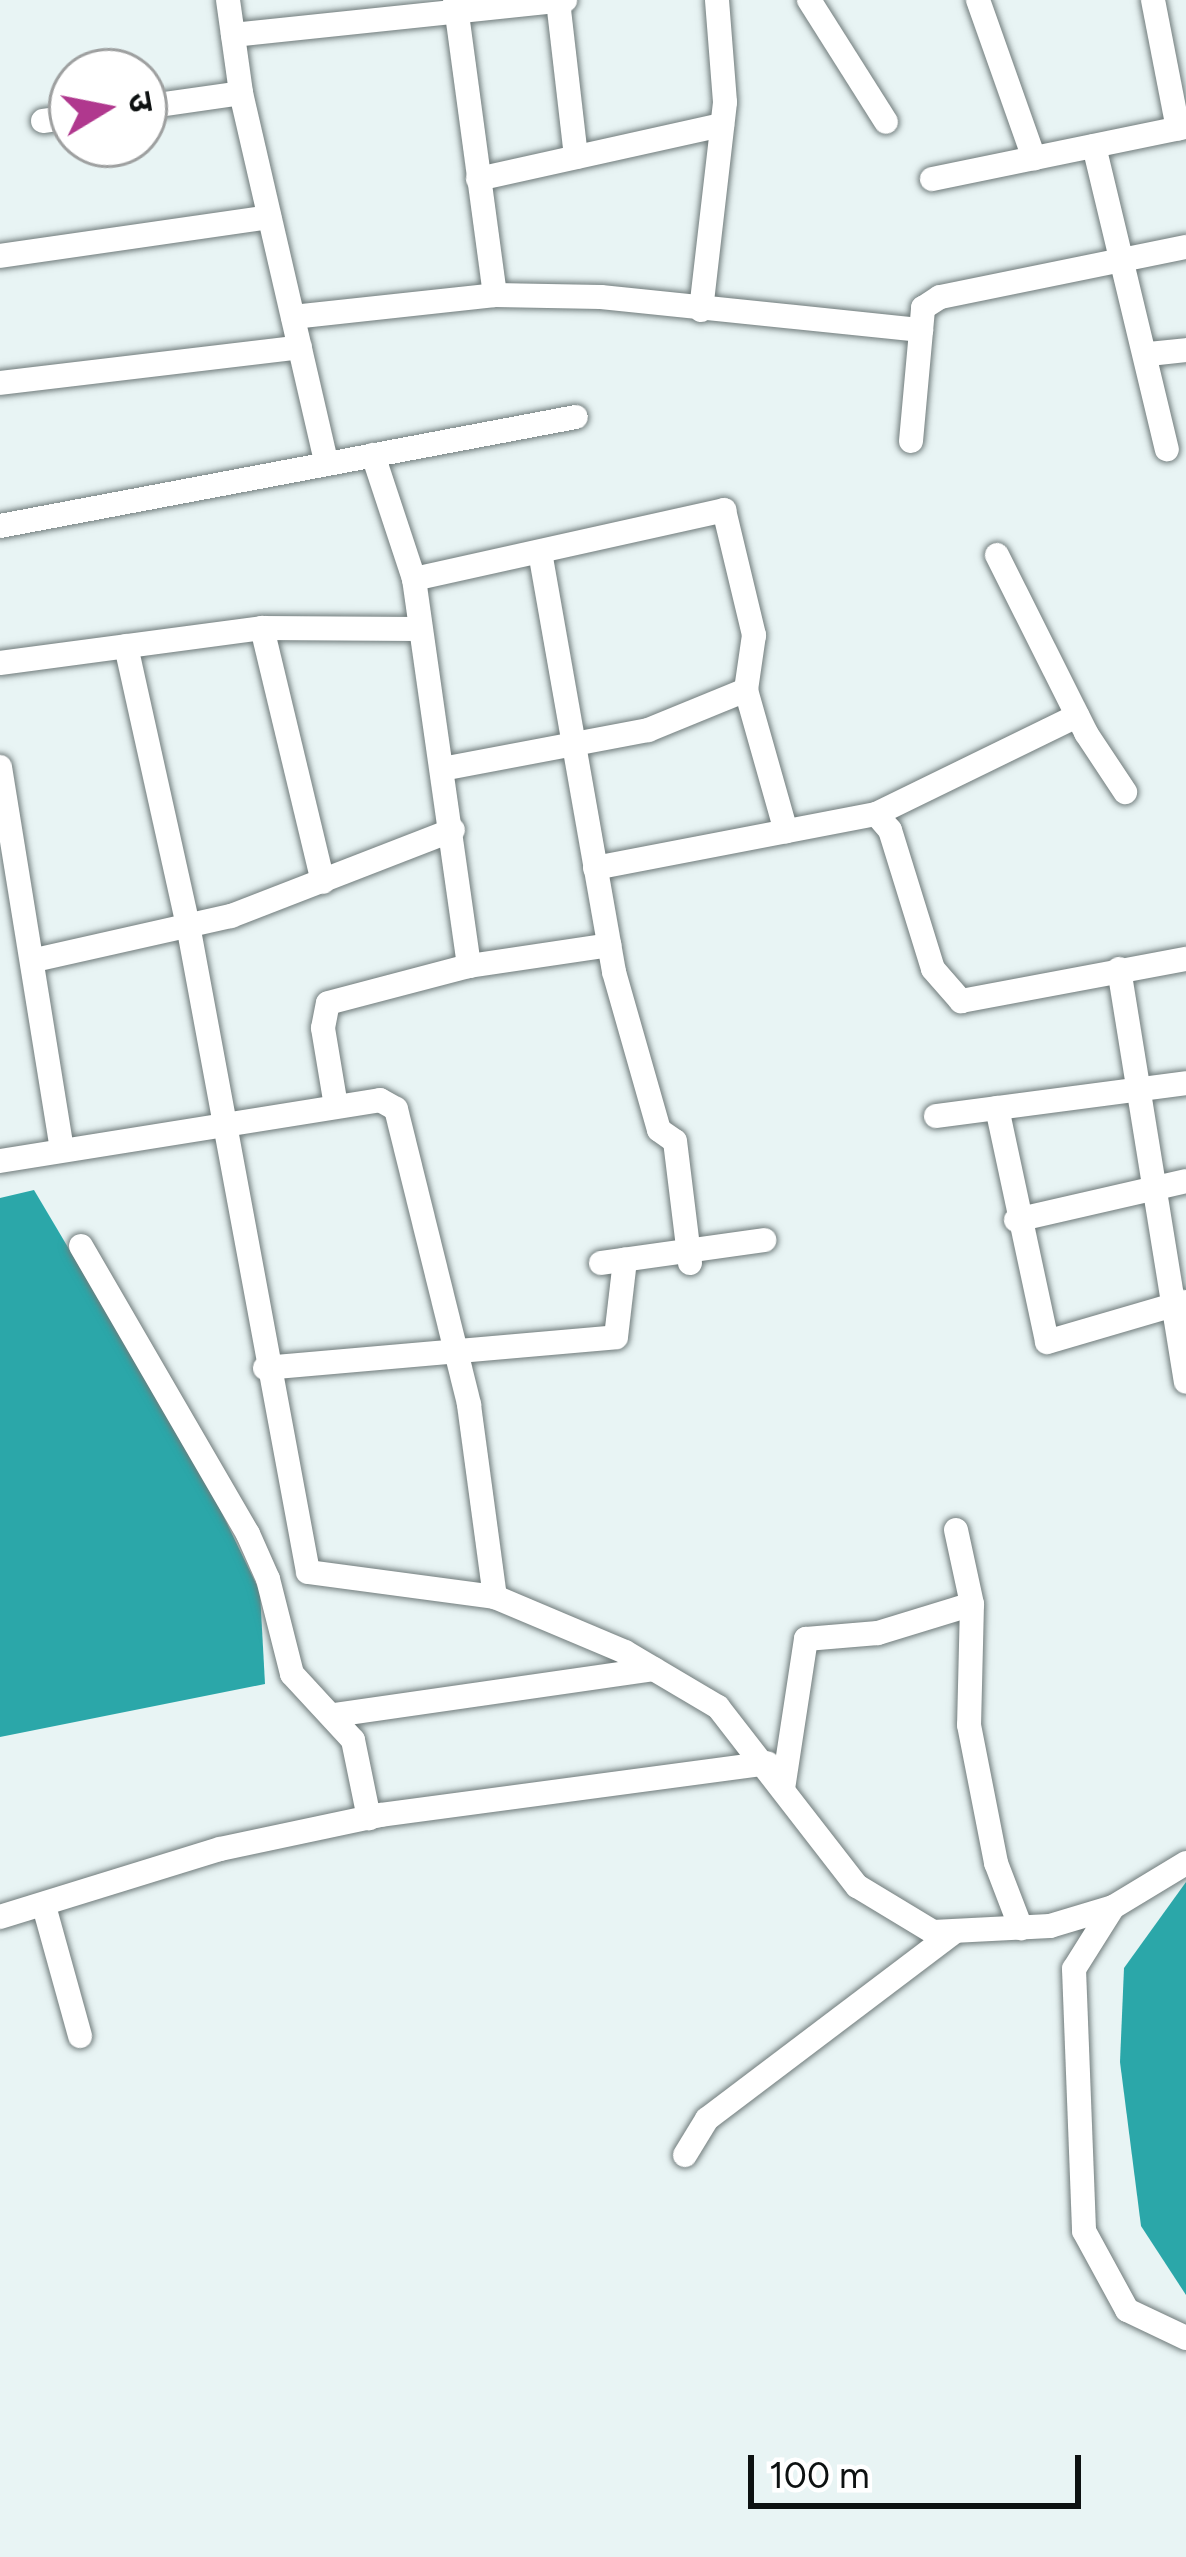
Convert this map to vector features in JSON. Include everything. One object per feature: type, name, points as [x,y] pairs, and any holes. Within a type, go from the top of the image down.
[{"type":"street","points":[[228,0],[241,93],[326,460]]},
{"type":"street","points":[[233,35],[455,5],[561,0],[576,157]]},
{"type":"street","points":[[701,310],[722,125],[717,0]]},
{"type":"street","points":[[809,0],[886,122]]},
{"type":"street","points":[[979,0],[1034,158]]},
{"type":"street","points":[[932,179],[1182,128],[1153,0]]},
{"type":"street","points":[[455,5],[496,295]]},
{"type":"street","points":[[168,104],[241,93]]},
{"type":"street","points":[[43,121],[48,120]]},
{"type":"street","points":[[478,179],[722,125]]},
{"type":"street","points":[[1094,146],[1121,263],[1149,354],[1167,448]]},
{"type":"street","points":[[0,256],[269,217]]},
{"type":"street","points":[[911,441],[923,308],[940,297],[1186,247]]},
{"type":"street","points":[[292,317],[496,295],[921,330]]},
{"type":"street","points":[[0,383],[300,347]]},
{"type":"street","points":[[1149,354],[1186,350]]},
{"type":"street","points":[[0,526],[292,475],[326,460],[576,417]]},
{"type":"street","points":[[373,455],[414,579],[417,629],[453,830],[469,966]]},
{"type":"street","points":[[414,579],[724,510],[754,635],[746,690],[785,831]]},
{"type":"street","points":[[540,552],[609,945],[659,1130],[675,1141],[689,1257]]},
{"type":"street","points":[[998,555],[1078,716],[1125,792]]},
{"type":"street","points":[[0,662],[262,628],[417,629]]},
{"type":"street","points":[[262,628],[323,882]]},
{"type":"street","points":[[126,646],[188,926],[265,1368],[308,1572],[495,1597],[654,1669],[718,1707],[768,1763],[782,1789],[857,1886],[933,1932],[1050,1926],[1113,1906],[1186,1863]]},
{"type":"street","points":[[442,769],[648,730],[746,690]]},
{"type":"street","points":[[596,868],[876,814],[1078,716]]},
{"type":"street","points":[[0,767],[62,1148]]},
{"type":"street","points":[[876,814],[890,830],[932,969],[961,1000],[1186,959]]},
{"type":"street","points":[[35,960],[188,926],[323,882],[453,830]]},
{"type":"street","points":[[337,1106],[322,1028],[328,1003],[469,966],[609,945]]},
{"type":"street","points":[[1119,969],[1151,1187],[1178,1304],[1186,1382]]},
{"type":"street","points":[[936,1116],[1186,1083]]},
{"type":"street","points":[[0,1161],[380,1100],[396,1109],[453,1356],[470,1405],[495,1597]]},
{"type":"street","points":[[997,1108],[1016,1220],[1047,1342],[1178,1304]]},
{"type":"street","points":[[1016,1220],[1186,1181]]},
{"type":"street","points":[[265,1368],[453,1356],[616,1337],[613,1261],[689,1257],[764,1240]]},
{"type":"street","points":[[81,1246],[248,1534],[268,1579],[292,1674],[335,1715],[353,1740],[369,1817]]},
{"type":"street","points":[[956,1530],[972,1604],[969,1725],[995,1863],[1021,1928]]},
{"type":"street","points":[[782,1789],[806,1639],[878,1633],[972,1604]]},
{"type":"street","points":[[335,1715],[654,1669]]},
{"type":"street","points":[[0,1917],[220,1849],[369,1817],[768,1763]]},
{"type":"street","points":[[44,1906],[80,2036]]},
{"type":"street","points":[[1074,1969],[1113,1906]]},
{"type":"street","points":[[1050,1926],[1074,1969],[1084,2230],[1127,2310],[1186,2338]]},
{"type":"street","points":[[685,2155],[707,2119],[956,1931]]},
{"type":"water","points":[[34,1190],[206,1480],[260,1592],[265,1684],[0,1737],[0,1198]]},
{"type":"water","points":[[1186,1882],[1186,2295],[1141,2226],[1120,2062],[1124,1968]]}]
